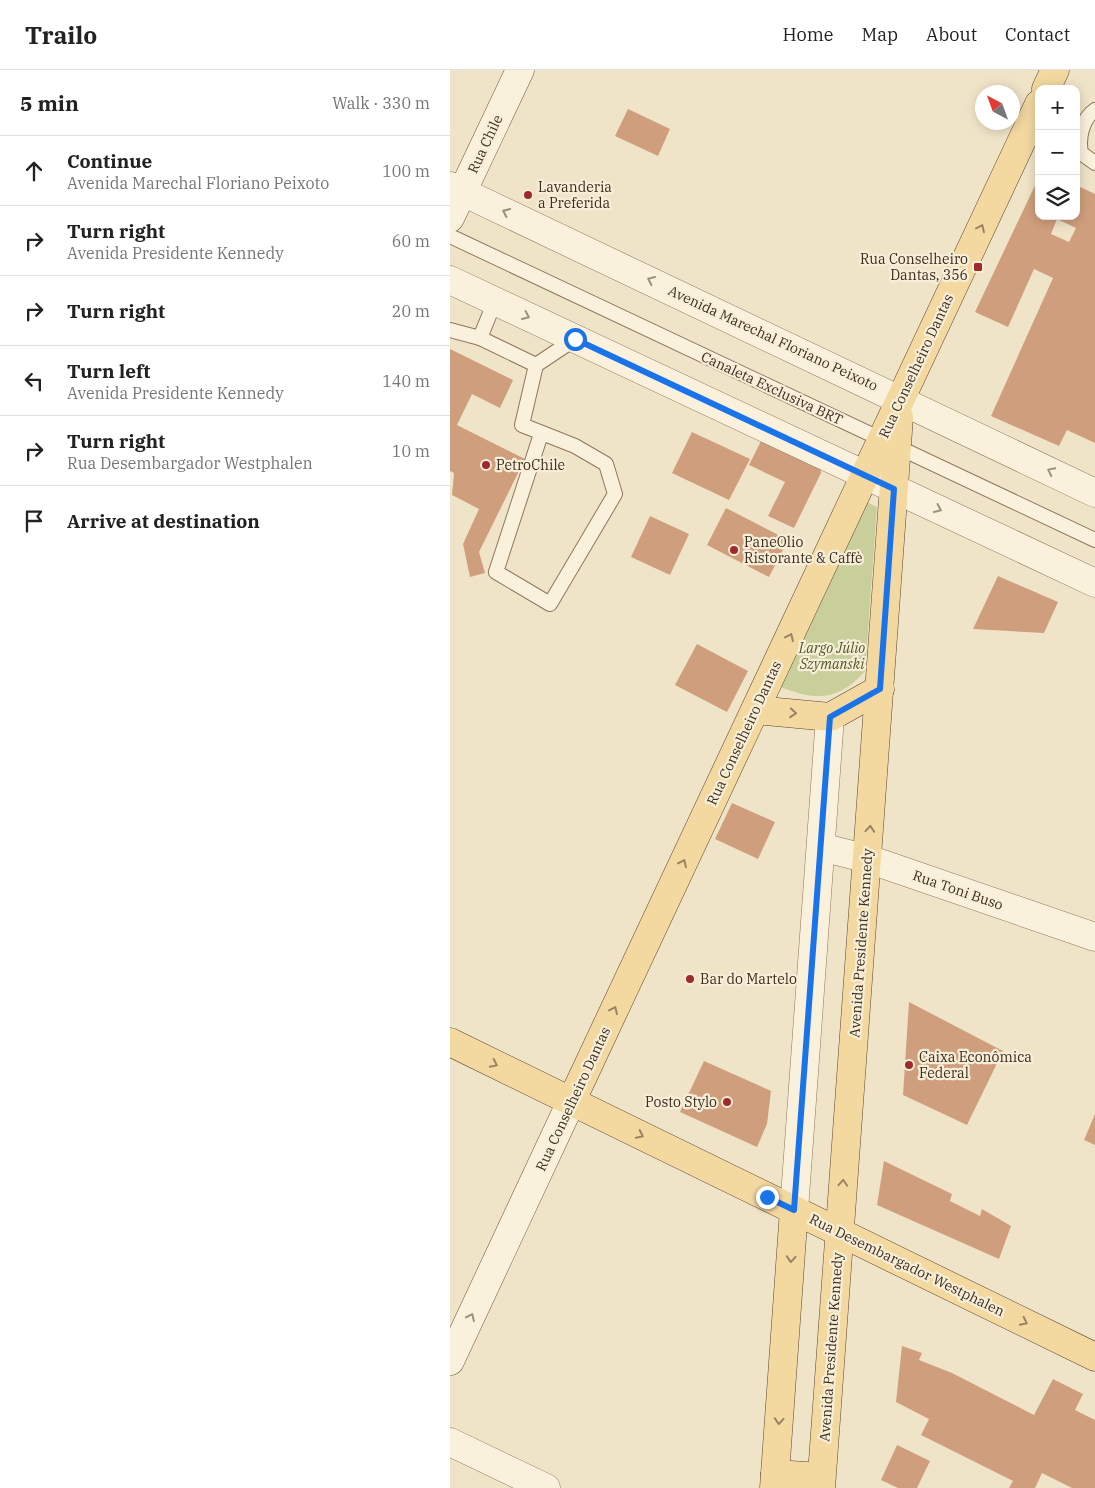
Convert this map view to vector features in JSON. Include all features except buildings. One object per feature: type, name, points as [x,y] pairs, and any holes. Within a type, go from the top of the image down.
[{"type":"main road","points":[[1048,85],[1055,70]]},
{"type":"main road","name":"Rua Conselheiro Dantas","points":[[571,1102],[865,476],[889,443],[901,398],[1035,113]]},
{"type":"main road","name":"Avenida Presidente Kennedy","points":[[821,1482],[894,489],[889,443]]},
{"type":"main road","points":[[755,710],[830,717],[880,689]]},
{"type":"main road","name":"Rua Desembargador Westphalen","points":[[450,1042],[1095,1357]]},
{"type":"main road","points":[[794,1210],[774,1481],[821,1482]]},
{"type":"street","name":"Rua Chile","points":[[450,218],[456,189],[520,70]]},
{"type":"street","name":"Avenida Marechal Floriano Peixoto","points":[[456,189],[901,398],[1095,493]]},
{"type":"street","points":[[450,280],[1095,583]]},
{"type":"street","points":[[794,1210],[830,717]]},
{"type":"street","name":"Rua Toni Buso","points":[[821,847],[868,859],[1095,937]]},
{"type":"street","name":"Rua Conselheiro Dantas","points":[[450,1361],[571,1102]]},
{"type":"street","points":[[450,1442],[546,1488]]},
{"type":"lane","points":[[1095,110],[1087,115],[1078,142],[1081,153],[1095,164]]},
{"type":"lane","name":"Canaleta Exclusiva BRT","points":[[450,236],[1095,540]]},
{"type":"lane","points":[[480,338],[495,301]]},
{"type":"lane","points":[[450,330],[480,338],[536,365]]},
{"type":"lane","points":[[541,434],[496,572],[550,604],[615,494],[606,464],[575,446],[522,425],[536,365],[575,339]]},
{"type":"green space","name":"Largo Júlio Szymanski","points":[[867,502],[877,507],[865,671],[846,688],[826,696],[805,695],[780,687]]},
{"type":"place","name":"Lavanderia a Preferida","points":[[528,195]]},
{"type":"place","name":"Rua Conselheiro Dantas, 356","points":[[978,267]]},
{"type":"place","name":"PetroChile","points":[[486,465]]},
{"type":"place","name":"PaneOlio Ristorante & Caffè","points":[[734,550]]},
{"type":"place","name":"Bar do Martelo","points":[[690,979]]},
{"type":"place","name":"Caixa Econômica Federal","points":[[909,1065]]},
{"type":"place","name":"Posto Stylo","points":[[727,1102]]},
{"type":"route","points":[[575,339],[894,489],[880,689],[830,717],[794,1210],[767,1197]]}]
